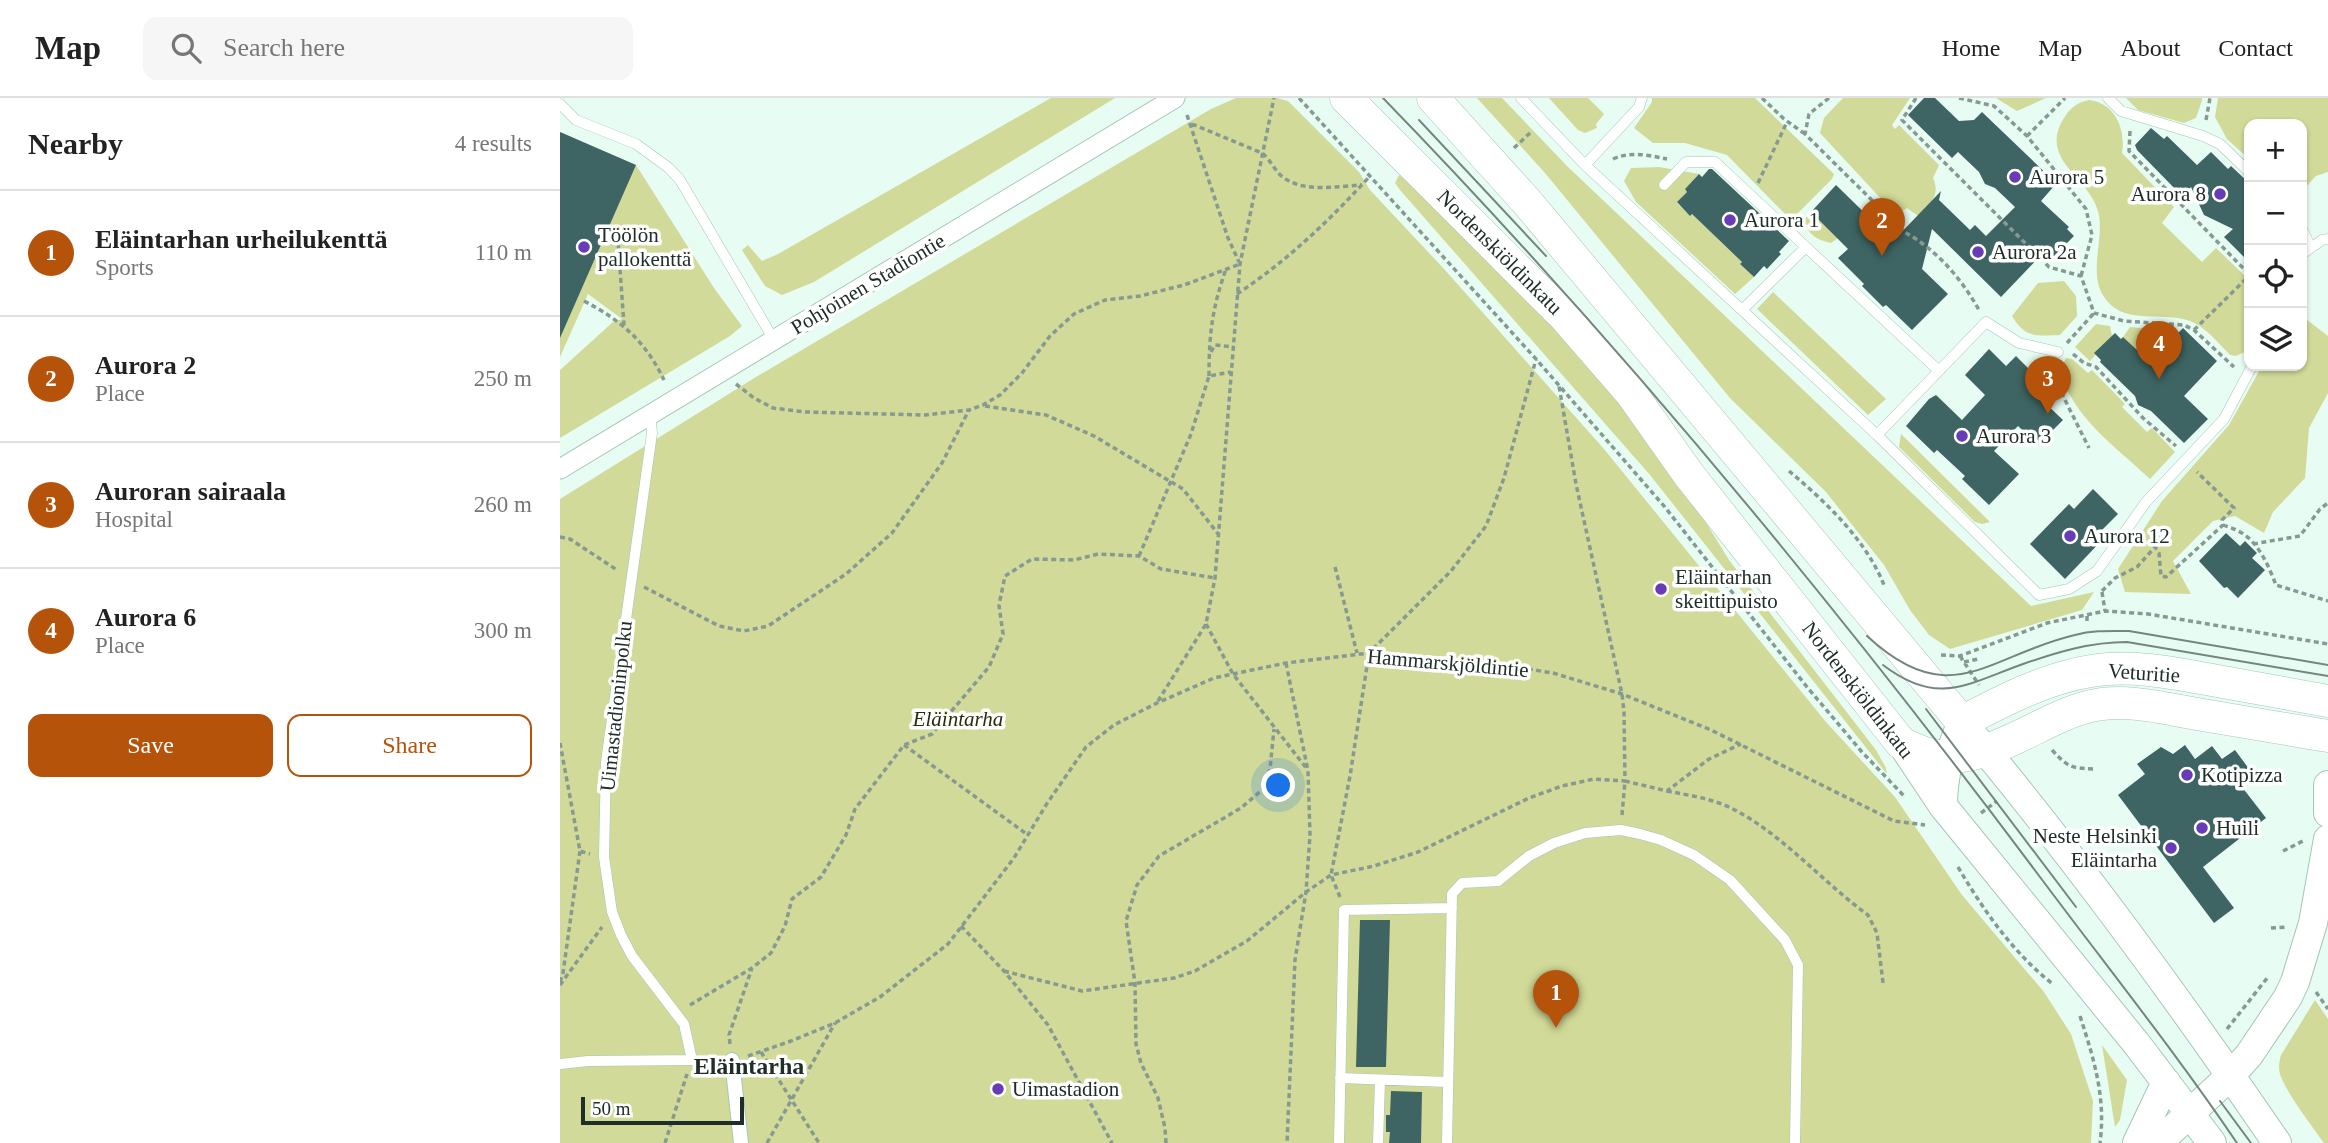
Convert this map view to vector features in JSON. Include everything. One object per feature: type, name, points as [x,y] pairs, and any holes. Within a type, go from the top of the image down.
[{"type":"main road","name":"Nordenskiöldinkatu","points":[[1346,98],[1565,317],[1631,393],[1689,475],[1901,743],[1932,816],[1962,828],[2212,1143]]},
{"type":"main road","points":[[1433,98],[1527,202],[1986,750],[2231,1075],[2277,1143]]},
{"type":"main road","name":"Veturitie","points":[[1962,722],[1992,706],[2073,675],[2093,670],[2126,668],[2170,673],[2328,701]]},
{"type":"main road","name":"Veturitie","points":[[1901,743],[1927,754],[1950,756],[1986,750],[2065,715],[2107,703],[2162,708],[2328,736]]},
{"type":"main road","points":[[1932,816],[1962,722]]},
{"type":"main road","points":[[2328,785],[2328,813]]},
{"type":"main road","points":[[2158,1143],[2249,1055],[2288,996],[2323,901],[2328,839]]},
{"type":"main road","points":[[2137,1143],[2166,1082]]},
{"type":"street","name":"Pohjoinen Stadiontie","points":[[560,469],[1172,101]]},
{"type":"street","points":[[732,1060],[741,1143]]},
{"type":"lane","points":[[1521,98],[1585,164],[1877,435],[2039,595],[2069,589],[2097,571],[2146,502],[2224,419],[2249,371]]},
{"type":"lane","points":[[1585,164],[1639,107],[1642,98]]},
{"type":"lane","points":[[2108,98],[2121,111],[2203,136],[2220,144],[2244,167]]},
{"type":"lane","points":[[560,104],[576,120],[636,144],[669,168],[680,180],[774,340]]},
{"type":"lane","points":[[1664,185],[1686,162],[1715,162],[1938,370]]},
{"type":"lane","points":[[2307,251],[2328,239]]},
{"type":"lane","points":[[2307,240],[2311,248]]},
{"type":"lane","points":[[1742,310],[1806,247]]},
{"type":"lane","points":[[1877,435],[1986,322],[2019,343],[2058,352]]},
{"type":"lane","name":"Uimastadioninpolku","points":[[650,414],[652,433],[606,762],[604,857],[612,912],[632,956],[684,1024],[692,1060]]},
{"type":"lane","points":[[1447,1143],[1452,894],[1462,883],[1498,881],[1529,856],[1564,840],[1585,833],[1621,830],[1661,840],[1694,855],[1730,880],[1785,940],[1798,965],[1795,1143]]},
{"type":"lane","points":[[1339,1143],[1344,911],[1452,908]]},
{"type":"lane","points":[[560,1064],[588,1061],[692,1060]]},
{"type":"lane","points":[[1340,1079],[1448,1082]]},
{"type":"lane","points":[[1378,1143],[1380,1080]]},
{"type":"path","points":[[1157,703],[1206,624],[1215,578],[1240,264],[1274,98]]},
{"type":"path","points":[[1299,98],[1536,359],[1664,506],[1815,697],[1913,806]]},
{"type":"path","points":[[1762,98],[1787,122],[1805,134],[1904,232],[1922,241],[1965,285],[1986,322]]},
{"type":"path","points":[[1805,134],[1809,114],[1829,98]]},
{"type":"path","points":[[1916,98],[1902,120],[2049,267],[2081,276]]},
{"type":"path","points":[[1959,98],[1994,106],[2027,136],[2086,209],[2092,235],[2081,276],[2094,313]]},
{"type":"path","points":[[2027,136],[2065,98]]},
{"type":"path","points":[[2203,136],[2210,98]]},
{"type":"path","points":[[1172,101],[1192,124],[1228,238],[1240,264]]},
{"type":"path","points":[[2131,114],[2129,151],[2244,268]]},
{"type":"path","points":[[1752,197],[1787,122]]},
{"type":"path","points":[[1192,124],[1262,153],[1282,177],[1295,184],[1314,187],[1362,185]]},
{"type":"path","points":[[1237,294],[1261,279],[1313,236],[1370,176]]},
{"type":"path","points":[[617,227],[624,327]]},
{"type":"path","points":[[722,370],[754,398],[773,408],[879,415],[925,415],[969,410],[1000,395],[1073,314],[1105,300],[1140,296],[1185,285],[1240,264]]},
{"type":"path","points":[[1139,556],[1191,434],[1209,376],[1210,326],[1215,299],[1226,270]]},
{"type":"path","points":[[2194,330],[2244,281]]},
{"type":"path","points":[[584,301],[615,318],[647,349],[664,380]]},
{"type":"path","points":[[2094,313],[2124,321],[2184,325],[2194,330],[2245,378]]},
{"type":"path","points":[[2094,313],[2064,346],[2084,363],[2096,367],[2234,508],[2222,520],[2222,525],[2166,577],[2161,576],[2159,553],[2155,547],[2137,567],[2115,578],[2102,591]]},
{"type":"path","points":[[1209,353],[1215,345],[1233,346]]},
{"type":"path","points":[[2058,352],[2054,368],[2062,394],[2089,448]]},
{"type":"path","points":[[1344,911],[1331,875],[1369,653],[1451,571],[1486,526],[1507,467],[1536,359]]},
{"type":"path","points":[[1209,376],[1231,372]]},
{"type":"path","points":[[1558,384],[1576,484],[1622,694],[1625,781],[1621,830]]},
{"type":"path","points":[[983,405],[1046,415],[1094,436],[1183,488],[1219,536]]},
{"type":"path","points":[[560,537],[570,539],[630,580],[719,626],[744,631],[768,626],[846,574],[892,533],[942,463],[969,410]]},
{"type":"path","points":[[2253,544],[2301,536],[2320,509],[2328,503]]},
{"type":"path","points":[[2222,525],[2240,531],[2253,544],[2268,564],[2276,585],[2328,601]]},
{"type":"path","points":[[677,1015],[705,994],[752,968],[771,953],[785,926],[792,899],[821,877],[846,835],[855,809],[904,745],[932,734],[989,667],[1003,634],[999,605],[1005,576],[1032,559],[1074,560],[1098,554],[1139,556],[1161,569],[1215,578]]},
{"type":"path","points":[[1335,567],[1357,654]]},
{"type":"path","points":[[2097,571],[2105,611]]},
{"type":"path","points":[[1959,656],[2047,623],[2105,611],[2148,614],[2328,644]]},
{"type":"path","points":[[2087,613],[2087,621]]},
{"type":"path","points":[[1206,624],[1233,674],[1308,771]]},
{"type":"path","name":"Hammarskjöldintie","points":[[791,1041],[835,1023],[880,997],[948,944],[1014,858],[1086,747],[1114,725],[1214,678],[1286,663],[1369,653],[1483,662],[1553,673],[1622,694],[1741,744],[1894,821],[1932,816]]},
{"type":"path","points":[[1964,662],[1978,659]]},
{"type":"path","points":[[1286,663],[1308,771],[1310,835],[1306,892],[1295,960],[1287,1143]]},
{"type":"path","points":[[1166,1143],[1158,1098],[1141,1063],[1136,1044],[1135,983],[1126,921],[1137,885],[1159,856],[1241,808],[1263,789],[1270,769],[1275,729]]},
{"type":"path","points":[[560,743],[580,851],[564,973],[560,984]]},
{"type":"path","points":[[1667,791],[1709,759],[1741,744]]},
{"type":"path","points":[[904,745],[1028,835]]},
{"type":"path","points":[[2044,746],[2053,751],[2065,765],[2093,769]]},
{"type":"path","points":[[1004,971],[1082,991],[1174,978],[1195,971],[1247,941],[1331,875],[1374,866],[1418,852],[1529,798],[1562,786],[1594,779],[1625,781],[1706,799],[1730,808],[1771,834],[1868,915],[1877,933],[1883,983]]},
{"type":"path","points":[[1962,828],[2015,786]]},
{"type":"path","points":[[580,851],[604,857]]},
{"type":"path","points":[[1958,866],[1978,901],[2026,962],[2057,987]]},
{"type":"path","points":[[1978,901],[1989,900]]},
{"type":"path","points":[[560,984],[612,912]]},
{"type":"path","points":[[961,926],[1004,971],[1048,1025],[1112,1143]]},
{"type":"path","points":[[732,1060],[729,1035],[752,968]]},
{"type":"path","points":[[2226,1030],[2296,977],[2328,1009]]},
{"type":"path","points":[[2089,1019],[2081,1011],[2098,1072],[2103,1126],[2101,1143]]},
{"type":"path","points":[[766,1143],[835,1023]]},
{"type":"path","points":[[761,1052],[819,1143]]},
{"type":"path","points":[[665,1143],[692,1060]]},
{"type":"green space","points":[[1051,98],[1115,98],[814,282],[782,295],[765,286],[742,250],[748,245],[762,261],[778,254]]},
{"type":"green space","name":"Eläintarha","points":[[1236,98],[1277,98],[1288,101],[1359,172],[1370,190],[1604,449],[1826,722],[1895,797],[1962,895],[2044,992],[2071,1034],[2093,1101],[2091,1143],[560,1143],[560,499],[756,377],[1211,109]]},
{"type":"green space","points":[[1477,98],[1502,98],[1567,166],[2031,606],[2094,592],[2082,610],[1950,649],[1929,635],[1910,610],[1884,565],[1826,492],[1730,398],[1545,173]]},
{"type":"green space","points":[[1549,98],[1588,98],[1604,114],[1596,124],[1597,128],[1585,133],[1578,130]]},
{"type":"green space","points":[[1652,98],[1755,98],[1834,174],[1832,179],[1796,215],[1787,216],[1727,155],[1685,143],[1653,143],[1634,128]]},
{"type":"green space","points":[[1843,98],[1910,98],[1892,125],[1895,129],[1899,125],[1939,165],[1933,178],[1935,195],[1918,216],[1907,208],[1896,215],[1820,133],[1824,118]]},
{"type":"green space","points":[[1996,98],[2046,98],[2017,111]]},
{"type":"green space","points":[[2126,98],[2202,100],[2196,118],[2184,123],[2138,110]]},
{"type":"green space","points":[[2218,98],[2328,98],[2328,172],[2316,176],[2307,186],[2307,119],[2244,119],[2244,154],[2227,139],[2215,117]]},
{"type":"green space","points":[[2089,100],[2098,102],[2106,106],[2117,119],[2122,135],[2122,153],[2174,207],[2162,223],[2202,262],[2216,248],[2244,275],[2244,352],[2236,356],[2230,355],[2212,336],[2190,321],[2130,314],[2112,306],[2104,296],[2097,275],[2099,215],[2087,190],[2061,158],[2057,146],[2057,133],[2066,114],[2078,104]]},
{"type":"green space","points":[[560,132],[636,165],[714,288],[742,326],[730,336],[560,438],[560,370],[613,322],[622,319],[588,294],[560,357]]},
{"type":"green space","points":[[1659,167],[1699,174],[1677,203],[1742,262],[1740,264],[1754,277],[1735,294],[1636,202],[1624,181],[1631,168]]},
{"type":"green space","points":[[1399,175],[1429,199],[1489,257],[1612,389],[1684,487],[1729,560],[1876,750],[1887,774],[1650,475],[1400,190],[1395,183]]},
{"type":"green space","points":[[1811,212],[1838,238],[1831,243],[1811,233],[1803,221]]},
{"type":"green space","points":[[2064,281],[2076,296],[2077,316],[2060,335],[2032,334],[2017,323],[2012,316],[2038,283]]},
{"type":"green space","points":[[1773,292],[1886,399],[1868,415],[1757,309]]},
{"type":"green space","points":[[2307,320],[2328,336],[2328,393],[2309,428],[2305,478],[2273,512],[2264,533],[2235,516],[2213,521],[2173,561],[2191,594],[2125,592],[2118,569],[2162,501],[2229,425],[2259,371],[2307,371]]},
{"type":"green space","points":[[2096,324],[2110,326],[2112,336],[2090,361],[2075,347]]},
{"type":"green space","points":[[2130,327],[2178,332],[2150,362],[2123,337]]},
{"type":"green space","points":[[2066,358],[2072,359],[2088,373],[2092,370],[2125,404],[2122,407],[2147,432],[2152,428],[2175,452],[2150,479],[2097,430],[2074,402],[2060,370]]},
{"type":"green space","points":[[1901,434],[1990,522],[1975,522],[1899,447]]},
{"type":"green space","points":[[2315,1000],[2328,1019],[2328,1143],[2324,1143],[2295,1101],[2279,1069],[2281,1055]]},
{"type":"green space","points":[[2102,1045],[2127,1080],[2120,1120],[2115,1127]]},
{"type":"building","points":[[1924,98],[1935,98],[1959,121],[1974,120],[1982,112],[2054,181],[2055,185],[2041,201],[2069,227],[2067,229],[2074,236],[2053,257],[2046,250],[2001,297],[1932,229],[1922,269],[1948,294],[1912,330],[1886,305],[1883,307],[1838,258],[1848,249],[1811,212],[1836,185],[1877,225],[1879,222],[1896,238],[1941,191],[1939,200],[1970,230],[1975,225],[1986,236],[2015,207],[1995,188],[1985,184],[1979,172],[1958,152],[1952,158],[1908,115]]},
{"type":"building","name":"Aurora 8","points":[[2151,128],[2164,139],[2167,136],[2197,165],[2211,152],[2228,169],[2231,166],[2244,178],[2244,257],[2224,237],[2233,229],[2204,215],[2191,187],[2182,196],[2135,145]]},
{"type":"building","name":"Töölön pallokenttä","points":[[560,132],[636,165],[560,338]]},
{"type":"building","name":"Aurora 1","points":[[1709,169],[1789,241],[1767,269],[1764,266],[1754,277],[1740,264],[1742,262],[1677,202],[1699,174],[1702,177]]},
{"type":"building","points":[[2183,328],[2217,361],[2184,396],[2208,419],[2184,443],[2151,411],[2138,405],[2135,396],[2094,353],[2115,333],[2150,362]]},
{"type":"building","name":"Aurora 3","points":[[1989,349],[2006,366],[2016,356],[2031,371],[2039,372],[2041,381],[2051,390],[2042,400],[2063,420],[2038,445],[2018,426],[1994,451],[2019,474],[1989,505],[1962,479],[1965,476],[1937,450],[1934,453],[1906,426],[1929,399],[1936,395],[1962,420],[1985,395],[1965,375]]},
{"type":"building","name":"Aurora 12","points":[[2093,489],[2118,514],[2099,533],[2104,538],[2065,579],[2030,544],[2069,504],[2074,509]]},
{"type":"building","points":[[2226,533],[2240,546],[2245,541],[2257,553],[2252,558],[2265,570],[2238,598],[2227,587],[2224,588],[2199,561]]},
{"type":"building","points":[[2185,745],[2195,759],[2212,746],[2222,759],[2235,750],[2255,777],[2242,787],[2266,818],[2203,867],[2234,908],[2214,923],[2118,795],[2145,774],[2137,764],[2161,747],[2173,754]]},
{"type":"building","points":[[1360,920],[1390,920],[1386,1067],[1356,1067]]},
{"type":"building","points":[[1391,1091],[1422,1092],[1421,1143],[1389,1143],[1390,1132],[1386,1132],[1386,1115],[1390,1115]]},
{"type":"tram line","points":[[1383,98],[1558,285],[1643,381],[1807,578],[1966,779],[2166,1043],[2237,1143]]},
{"type":"tram line","points":[[1419,120],[1546,256]]},
{"type":"tram line","points":[[1867,636],[1896,659],[1923,672],[1947,675],[1993,665],[2075,635],[2102,631],[2129,631],[2328,665]]},
{"type":"tram line","points":[[1883,665],[1920,685],[1953,688],[2062,652],[2087,646],[2127,642],[2328,676]]},
{"type":"tram line","points":[[1926,709],[2076,907]]},
{"type":"tram line","points":[[2220,1101],[2251,1143]]},
{"type":"place","name":"Aurora 5","points":[[2015,177]]},
{"type":"place","name":"Aurora 8","points":[[2220,194]]},
{"type":"place","name":"Aurora 1","points":[[1730,220]]},
{"type":"place","name":"Töölön pallokenttä","points":[[584,247]]},
{"type":"place","name":"Aurora 2a","points":[[1978,252]]},
{"type":"place","name":"Aurora 2","points":[[1882,256]]},
{"type":"place","name":"Aurora 6","points":[[2159,379]]},
{"type":"place","name":"Auroran sairaala","points":[[2048,414]]},
{"type":"place","name":"Aurora 3","points":[[1962,436]]},
{"type":"place","name":"Aurora 12","points":[[2070,536]]},
{"type":"place","name":"Eläintarhan skeittipuisto","points":[[1661,589]]},
{"type":"place","name":"Kotipizza","points":[[2187,775]]},
{"type":"place","name":"Huili","points":[[2202,828]]},
{"type":"place","name":"Neste Helsinki Eläintarha","points":[[2171,848]]},
{"type":"place","name":"Eläintarhan urheilukenttä","points":[[1556,1028]]},
{"type":"place","name":"Uimastadion","points":[[998,1089]]},
{"type":"district","name":"Eläintarha","points":[[749,1066]]}]
